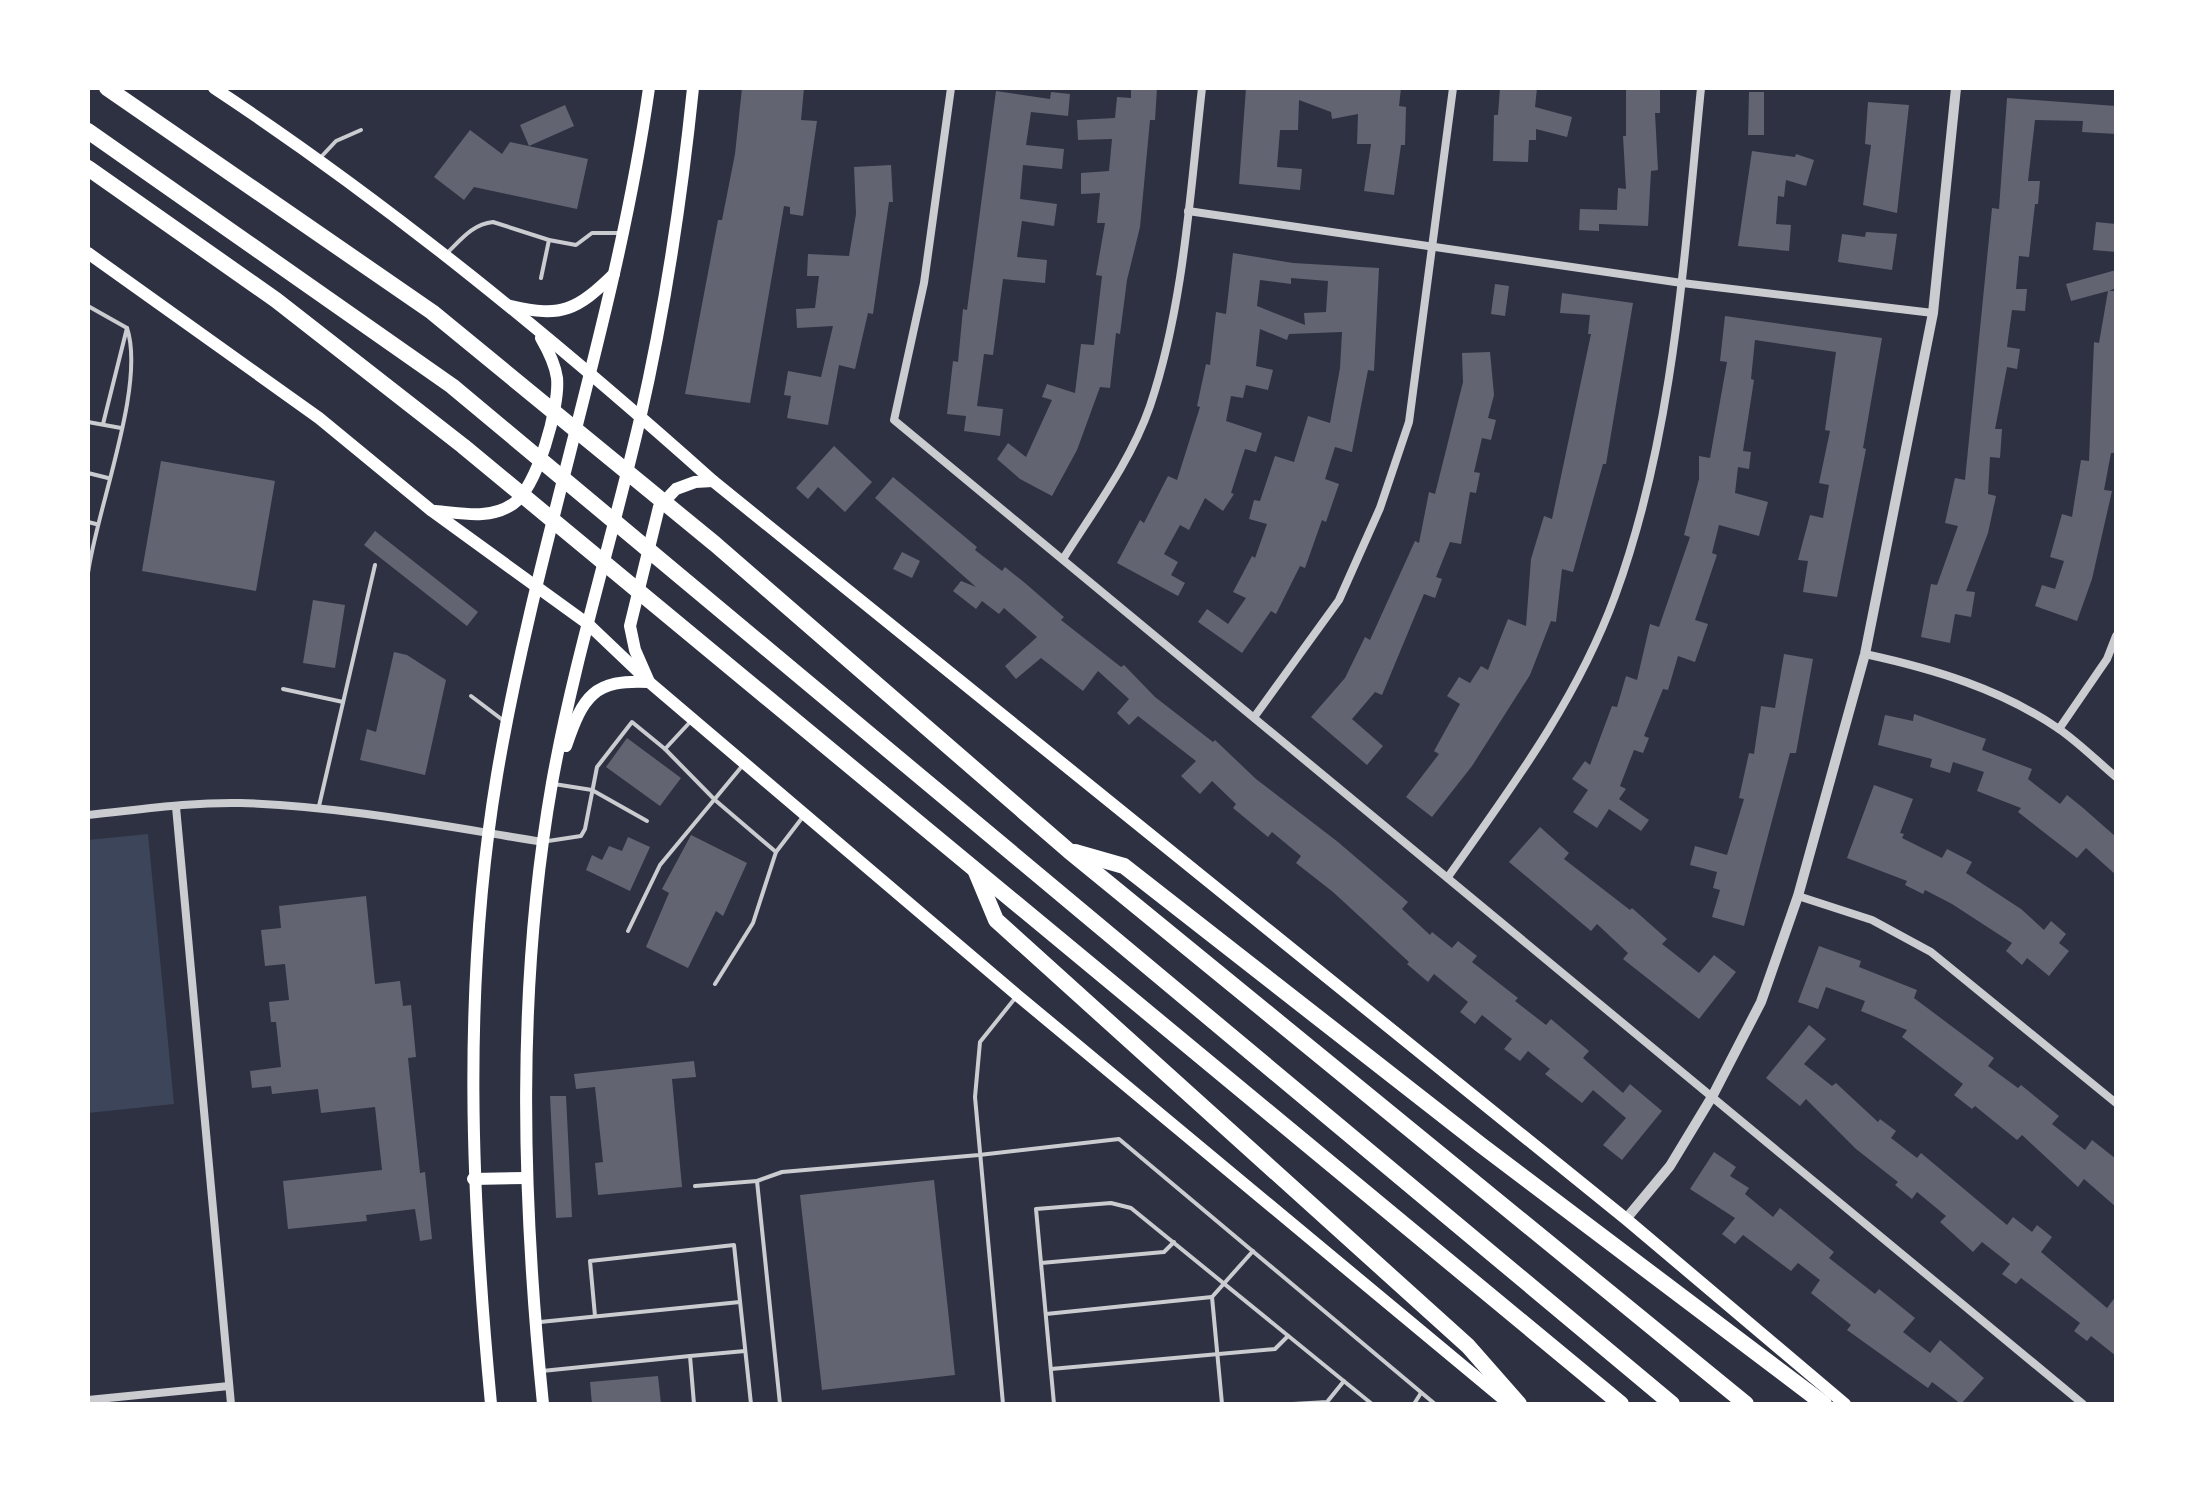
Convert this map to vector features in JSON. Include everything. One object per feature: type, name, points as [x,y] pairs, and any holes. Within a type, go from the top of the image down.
[{"type":"highway","points":[[107,88],[432,312],[715,544],[1069,851],[1746,1404]]},
{"type":"highway","points":[[88,131],[471,401],[1672,1404]]},
{"type":"highway","points":[[88,168],[276,300],[463,446],[1621,1404]]},
{"type":"highway","points":[[1069,851],[1124,866],[1481,1145],[1824,1404]]},
{"type":"highway","points":[[975,870],[996,920],[1468,1346],[1519,1404]]},
{"type":"main road","points":[[214,88],[320,158],[507,305],[641,415],[713,481],[1626,1219],[1845,1404]]},
{"type":"main road","points":[[491,1404],[473,1179],[477,986],[489,833],[535,585],[592,375],[624,233],[649,88]]},
{"type":"main road","points":[[543,1404],[526,1178],[526,1025],[543,842],[552,784],[588,624],[641,415],[675,228],[693,88]]},
{"type":"main road","points":[[88,253],[319,418],[432,511],[588,624],[649,682],[744,764],[1509,1404]]},
{"type":"main road","points":[[507,305],[542,313],[572,308],[590,298],[614,274]]},
{"type":"main road","points":[[432,511],[487,515],[515,504],[532,485],[557,403],[557,378],[538,332]]},
{"type":"main road","points":[[649,682],[635,650],[630,626],[659,507],[676,489],[695,482],[713,481]]},
{"type":"main road","points":[[552,784],[573,724],[596,689],[615,682],[649,682]]},
{"type":"main road","points":[[473,1179],[526,1178]]},
{"type":"street","points":[[951,88],[924,283],[894,420],[2083,1404]]},
{"type":"street","points":[[1063,559],[1128,455],[1149,407],[1167,345],[1188,211],[1202,88]]},
{"type":"street","points":[[1255,716],[1339,600],[1380,508],[1409,422],[1453,88]]},
{"type":"street","points":[[1448,877],[1549,735],[1615,597],[1652,468],[1682,283],[1701,88]]},
{"type":"street","points":[[1626,1219],[1670,1166],[1713,1095],[1761,1002],[1798,896],[1865,654],[1933,313],[1956,88]]},
{"type":"street","points":[[1188,211],[1682,283],[1933,313]]},
{"type":"street","points":[[2059,729],[2107,659],[2116,636]]},
{"type":"street","points":[[1865,654],[1955,677],[1992,692],[2059,729],[2116,777]]},
{"type":"street","points":[[88,815],[239,803],[318,809],[543,842]]},
{"type":"street","points":[[176,807],[231,1404]]},
{"type":"street","points":[[1798,896],[1872,920],[1931,952],[2116,1103]]},
{"type":"street","points":[[88,1400],[229,1386]]},
{"type":"lane","points":[[320,158],[336,141],[361,130]]},
{"type":"lane","points":[[445,256],[470,231],[485,223],[493,222],[576,245],[592,233],[624,233]]},
{"type":"lane","points":[[541,278],[549,240]]},
{"type":"lane","points":[[88,306],[127,328]]},
{"type":"lane","points":[[103,424],[127,328]]},
{"type":"lane","points":[[88,573],[133,362],[127,328]]},
{"type":"lane","points":[[88,422],[121,428]]},
{"type":"lane","points":[[88,473],[108,478]]},
{"type":"lane","points":[[88,522],[96,524]]},
{"type":"lane","points":[[318,809],[375,565]]},
{"type":"lane","points":[[283,689],[343,702]]},
{"type":"lane","points":[[471,696],[507,723]]},
{"type":"lane","points":[[665,749],[692,719]]},
{"type":"lane","points":[[543,842],[581,836],[597,767],[632,722],[776,852]]},
{"type":"lane","points":[[628,931],[660,865],[744,764]]},
{"type":"lane","points":[[552,784],[592,790],[647,821]]},
{"type":"lane","points":[[715,984],[753,923],[776,852],[805,814]]},
{"type":"lane","points":[[1003,1404],[975,1097],[980,1042],[1017,995]]},
{"type":"lane","points":[[695,1186],[757,1181],[782,1172],[1119,1139],[1435,1404]]},
{"type":"lane","points":[[757,1181],[780,1404]]},
{"type":"lane","points":[[1054,1404],[1036,1209],[1121,1203],[1174,1242],[1372,1404]]},
{"type":"lane","points":[[1041,1263],[1164,1252],[1174,1242]]},
{"type":"lane","points":[[595,1316],[590,1261],[734,1245],[751,1404]]},
{"type":"lane","points":[[1046,1314],[1212,1297],[1253,1251]]},
{"type":"lane","points":[[1212,1297],[1222,1404]]},
{"type":"lane","points":[[535,1322],[740,1302]]},
{"type":"lane","points":[[1051,1369],[1275,1349],[1288,1336]]},
{"type":"lane","points":[[540,1371],[745,1351]]},
{"type":"lane","points":[[690,1356],[694,1404]]},
{"type":"lane","points":[[1293,1404],[1327,1402],[1344,1381]]},
{"type":"lane","points":[[1414,1404],[1421,1393]]},
{"type":"shaded area","points":[[148,834],[174,1104],[88,1113],[88,840]]},
{"type":"building","points":[[742,88],[804,88],[801,120],[817,121],[803,216],[790,214],[790,207],[784,206],[750,403],[685,394],[718,220],[722,220],[735,154]]},
{"type":"building","points":[[1131,88],[1157,88],[1155,120],[1150,120],[1140,227],[1127,280],[1120,334],[1116,333],[1110,388],[1100,387],[1077,450],[1052,496],[1020,479],[997,459],[1008,443],[1026,457],[1052,400],[1042,397],[1047,384],[1075,393],[1081,344],[1094,345],[1102,276],[1096,275],[1105,223],[1097,223],[1100,193],[1081,194],[1081,173],[1109,171],[1112,139],[1078,140],[1077,120],[1115,118],[1117,97],[1131,98]]},
{"type":"building","points":[[1246,88],[1401,88],[1399,106],[1406,107],[1405,145],[1401,145],[1394,195],[1364,191],[1371,144],[1357,144],[1358,114],[1332,119],[1331,112],[1299,100],[1298,130],[1280,130],[1277,167],[1302,169],[1300,190],[1239,184]]},
{"type":"building","points":[[1500,88],[1537,88],[1535,107],[1572,117],[1567,137],[1536,129],[1536,140],[1529,140],[1528,162],[1493,161],[1494,115],[1498,115]]},
{"type":"building","points":[[1626,88],[1660,88],[1660,113],[1655,113],[1658,170],[1651,171],[1648,226],[1599,224],[1599,231],[1579,230],[1580,209],[1617,210],[1618,188],[1626,189],[1623,136],[1626,136]]},
{"type":"building","points":[[996,91],[1050,99],[1051,92],[1070,94],[1068,116],[1031,112],[1026,145],[1064,149],[1062,169],[1023,165],[1020,199],[1057,204],[1054,226],[1022,221],[1017,257],[1047,260],[1045,283],[1003,279],[993,355],[984,354],[977,406],[1003,409],[1000,436],[964,431],[966,416],[947,414],[953,361],[958,362],[963,309],[967,310]]},
{"type":"building","points":[[1749,92],[1764,92],[1764,135],[1748,135]]},
{"type":"building","points":[[2007,98],[2116,106],[2116,134],[2082,132],[2083,121],[2035,120],[2028,181],[2040,181],[2038,204],[2035,204],[2029,257],[2019,256],[2016,289],[2027,289],[2025,311],[2012,310],[2007,347],[2020,349],[2017,369],[2007,367],[1995,429],[2002,429],[2000,458],[1990,457],[1988,494],[1996,496],[1988,533],[1966,591],[1975,592],[1971,617],[1955,614],[1950,643],[1921,637],[1931,584],[1937,585],[1958,526],[1945,523],[1955,478],[1965,480],[1992,208],[1999,209]]},
{"type":"building","points":[[1868,102],[1909,105],[1897,213],[1863,205],[1871,145],[1865,144]]},
{"type":"building","points":[[565,105],[574,126],[529,146],[520,125]]},
{"type":"building","points":[[470,130],[502,154],[510,142],[588,159],[577,209],[474,187],[464,200],[434,177]]},
{"type":"building","points":[[1752,151],[1795,157],[1796,154],[1814,160],[1806,186],[1786,180],[1784,197],[1778,196],[1776,224],[1791,225],[1789,251],[1738,246]]},
{"type":"building","points":[[891,165],[893,202],[889,202],[873,314],[868,313],[855,369],[839,365],[828,425],[787,418],[791,396],[784,395],[788,371],[821,377],[833,326],[797,328],[796,309],[815,308],[819,276],[807,276],[808,254],[849,256],[856,214],[854,167]]},
{"type":"building","points":[[2096,222],[2116,224],[2116,252],[2093,250]]},
{"type":"building","points":[[1866,232],[1897,234],[1892,270],[1838,262],[1842,234],[1865,237]]},
{"type":"building","points":[[1233,253],[1293,263],[1379,268],[1374,371],[1368,370],[1352,452],[1335,447],[1325,479],[1339,484],[1326,522],[1322,520],[1305,568],[1300,566],[1276,614],[1271,611],[1242,653],[1198,622],[1207,609],[1228,624],[1246,598],[1233,592],[1252,556],[1255,558],[1267,524],[1249,519],[1254,500],[1260,501],[1275,456],[1294,462],[1308,416],[1330,423],[1340,368],[1342,332],[1289,334],[1287,340],[1260,329],[1256,366],[1273,370],[1268,390],[1246,385],[1243,398],[1231,396],[1226,421],[1262,433],[1256,452],[1245,449],[1231,493],[1234,494],[1223,511],[1205,498],[1189,530],[1180,525],[1164,554],[1178,562],[1171,575],[1185,583],[1178,596],[1117,563],[1140,520],[1144,523],[1168,476],[1177,480],[1200,407],[1197,406],[1206,364],[1210,365],[1216,312],[1226,314]],"holes":[[[1291,278],[1328,281],[1326,312],[1304,313],[1305,325],[1257,306],[1260,280],[1291,284]]]},
{"type":"building","points":[[2116,270],[2116,288],[2109,291],[2116,291],[2116,453],[2111,453],[2104,490],[2112,491],[2092,579],[2077,621],[2035,606],[2042,585],[2055,589],[2064,561],[2050,557],[2062,514],[2072,517],[2081,460],[2089,461],[2094,342],[2099,343],[2108,291],[2071,301],[2066,284]]},
{"type":"building","points":[[1495,284],[1509,286],[1505,316],[1491,314]]},
{"type":"building","points":[[1562,293],[1633,303],[1606,464],[1603,464],[1573,572],[1562,569],[1556,622],[1551,621],[1530,675],[1472,766],[1432,817],[1406,797],[1439,754],[1434,751],[1460,704],[1447,696],[1459,677],[1470,683],[1481,666],[1488,670],[1508,619],[1526,626],[1531,559],[1544,516],[1552,519],[1591,334],[1588,334],[1590,315],[1560,313]]},
{"type":"building","points":[[1725,316],[1882,338],[1863,448],[1866,449],[1837,597],[1803,592],[1808,561],[1798,560],[1810,515],[1823,518],[1829,485],[1819,483],[1830,431],[1825,430],[1836,352],[1755,340],[1751,379],[1754,380],[1743,451],[1751,452],[1749,469],[1738,467],[1735,493],[1768,502],[1759,536],[1719,525],[1712,553],[1717,555],[1695,620],[1708,624],[1695,662],[1678,656],[1668,690],[1663,689],[1644,736],[1649,738],[1643,753],[1634,750],[1620,786],[1626,789],[1619,799],[1649,820],[1641,831],[1609,809],[1597,828],[1573,812],[1588,790],[1572,779],[1585,761],[1590,765],[1612,706],[1617,707],[1626,676],[1637,680],[1650,624],[1659,627],[1690,537],[1684,535],[1699,479],[1699,456],[1710,458],[1727,362],[1720,361]]},
{"type":"building","points":[[1490,352],[1494,395],[1488,418],[1496,420],[1491,440],[1482,438],[1474,472],[1480,473],[1476,493],[1470,492],[1461,544],[1450,542],[1436,577],[1442,579],[1435,598],[1424,594],[1382,695],[1375,692],[1352,719],[1383,746],[1367,765],[1311,717],[1345,678],[1365,637],[1370,640],[1415,541],[1419,543],[1429,492],[1435,494],[1463,382],[1462,353]]},
{"type":"building","points":[[834,446],[872,482],[845,512],[818,487],[808,499],[796,488]]},
{"type":"building","points":[[161,461],[275,481],[256,591],[142,571]]},
{"type":"building","points":[[893,477],[977,547],[975,550],[1002,571],[1005,567],[1025,583],[1064,617],[1061,620],[1121,667],[1124,665],[1155,697],[1213,742],[1215,740],[1256,779],[1338,842],[1408,902],[1402,909],[1430,935],[1432,932],[1452,948],[1458,941],[1477,956],[1472,962],[1518,998],[1515,1001],[1546,1025],[1551,1019],[1589,1051],[1583,1058],[1623,1093],[1630,1084],[1662,1111],[1622,1160],[1603,1145],[1626,1118],[1593,1090],[1582,1103],[1545,1074],[1550,1069],[1528,1051],[1520,1061],[1504,1049],[1512,1039],[1482,1015],[1475,1024],[1460,1012],[1468,1002],[1434,974],[1428,982],[1407,964],[1409,962],[1333,892],[1296,863],[1301,856],[1272,832],[1268,837],[1233,808],[1236,804],[1212,781],[1200,794],[1181,776],[1196,761],[1138,716],[1129,725],[1117,713],[1129,699],[1098,671],[1083,691],[1041,658],[1016,679],[1005,666],[1037,637],[1004,608],[999,614],[982,601],[976,609],[953,591],[961,581],[976,587],[875,498]]},
{"type":"building","points":[[375,531],[478,612],[467,626],[364,545]]},
{"type":"building","points":[[902,552],[920,561],[912,578],[893,569]]},
{"type":"building","points":[[313,600],[345,605],[335,668],[303,663]]},
{"type":"building","points":[[394,652],[407,655],[446,680],[425,775],[360,760],[367,729],[376,732]]},
{"type":"building","points":[[1784,654],[1813,659],[1796,753],[1790,753],[1744,926],[1712,917],[1720,890],[1713,888],[1717,872],[1690,865],[1695,846],[1727,855],[1744,799],[1739,798],[1749,753],[1754,754],[1761,706],[1775,708]]},
{"type":"building","points":[[1914,714],[1986,739],[1982,750],[2032,769],[2028,779],[2060,804],[2067,795],[2116,837],[2116,875],[2086,848],[2077,858],[2018,812],[2021,808],[1977,791],[1984,772],[1953,762],[1950,773],[1930,767],[1932,759],[1878,745],[1885,715],[1913,721]]},
{"type":"building","points":[[627,738],[681,778],[660,806],[606,767]]},
{"type":"building","points":[[1874,785],[1913,799],[1900,833],[1904,834],[1902,838],[1942,858],[1947,849],[1972,862],[1966,873],[2021,909],[2044,930],[2051,921],[2066,934],[2059,943],[2069,951],[2049,976],[2027,958],[2022,965],[2006,951],[2012,943],[1952,904],[1925,890],[1923,894],[1905,885],[1907,881],[1847,858]]},
{"type":"building","points":[[1540,827],[1569,853],[1564,859],[1630,910],[1632,908],[1667,939],[1662,944],[1699,973],[1714,955],[1736,972],[1699,1019],[1623,959],[1628,953],[1597,924],[1591,931],[1509,862]]},
{"type":"building","points":[[691,835],[747,863],[723,916],[716,911],[688,968],[646,947],[669,893],[662,889]]},
{"type":"building","points":[[628,837],[650,847],[630,891],[586,870],[592,855],[602,860],[609,846],[622,851]]},
{"type":"building","points":[[366,896],[375,984],[400,981],[403,1006],[411,1005],[416,1057],[408,1058],[420,1173],[425,1172],[432,1239],[420,1241],[415,1209],[366,1215],[367,1221],[288,1229],[283,1181],[382,1170],[375,1107],[321,1113],[318,1089],[272,1094],[271,1086],[252,1088],[250,1071],[281,1067],[276,1022],[271,1022],[269,1002],[289,1000],[285,964],[265,966],[261,930],[281,928],[279,906]]},
{"type":"building","points":[[1819,946],[1861,961],[1859,967],[1917,990],[1914,998],[1994,1058],[1988,1066],[2018,1088],[2021,1085],[2059,1116],[2052,1124],[2085,1150],[2092,1140],[2116,1159],[2116,1207],[2084,1179],[2078,1187],[2022,1135],[2017,1140],[1975,1106],[1972,1109],[1954,1095],[1963,1084],[1902,1037],[1907,1030],[1861,1011],[1865,1001],[1826,987],[1818,1009],[1798,1002]]},
{"type":"building","points":[[1809,1025],[1826,1039],[1804,1064],[1832,1086],[1836,1083],[1878,1122],[1880,1119],[1896,1131],[1891,1138],[1917,1158],[1921,1153],[2007,1225],[2013,1217],[2032,1232],[2037,1225],[2052,1237],[2041,1252],[2107,1308],[2116,1296],[2116,1356],[2091,1336],[2087,1341],[2074,1331],[2080,1323],[2021,1278],[2016,1284],[2002,1274],[2010,1264],[1982,1242],[1973,1252],[1940,1222],[1946,1216],[1917,1192],[1912,1199],[1895,1185],[1898,1182],[1856,1149],[1806,1099],[1800,1106],[1766,1078]]},
{"type":"building","points":[[694,1061],[696,1077],[672,1079],[682,1187],[598,1195],[595,1163],[603,1162],[595,1087],[576,1089],[574,1074]]},
{"type":"building","points":[[550,1096],[566,1096],[572,1217],[556,1218]]},
{"type":"building","points":[[1714,1152],[1736,1167],[1730,1176],[1749,1188],[1745,1194],[1773,1217],[1780,1208],[1834,1252],[1829,1258],[1875,1294],[1879,1289],[1915,1318],[1903,1332],[1930,1353],[1940,1340],[1984,1378],[1961,1404],[1932,1382],[1928,1388],[1847,1330],[1851,1325],[1811,1293],[1820,1280],[1798,1263],[1791,1271],[1743,1235],[1735,1244],[1722,1234],[1735,1218],[1690,1189]]},
{"type":"building","points":[[934,1180],[955,1375],[822,1390],[800,1195]]},
{"type":"building","points":[[658,1376],[661,1404],[592,1404],[590,1382]]}]
